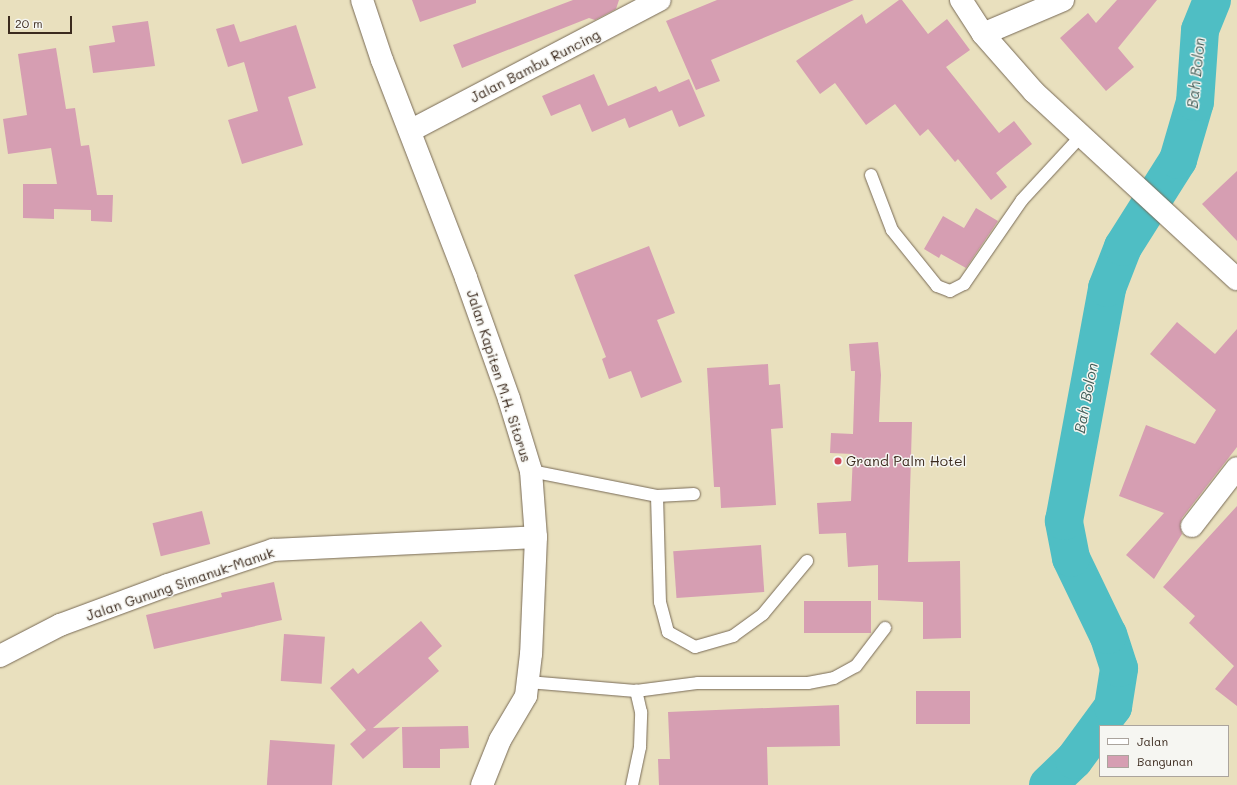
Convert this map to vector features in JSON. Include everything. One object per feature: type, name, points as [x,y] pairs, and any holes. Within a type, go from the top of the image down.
[{"type":"street","name":"Jalan Kapiten M.H. Sitorus","points":[[362,0],[382,60],[494,355],[531,471],[536,537],[531,654],[526,696],[500,740],[482,785]]},
{"type":"street","name":"Jalan Bambu Runcing","points":[[410,131],[660,0]]},
{"type":"street","points":[[961,0],[983,34],[1034,92],[1183,232],[1237,279]]},
{"type":"street","points":[[983,34],[1063,0]]},
{"type":"street","points":[[1192,526],[1237,468]]},
{"type":"street","name":"Jalan Gunung Simanuk-Manuk","points":[[0,656],[60,625],[273,550],[536,537]]},
{"type":"lane","points":[[871,175],[892,230],[937,286],[950,291],[964,284],[1022,200],[1081,136]]},
{"type":"lane","points":[[531,471],[656,496],[694,494]]},
{"type":"lane","points":[[656,496],[660,602],[668,632],[695,647],[732,636],[763,614],[807,562]]},
{"type":"lane","points":[[528,682],[636,691],[698,683],[808,683],[834,678],[856,666],[885,628]]},
{"type":"lane","points":[[632,785],[640,746],[641,712],[636,691]]},
{"type":"building","points":[[412,0],[476,0],[476,3],[420,22]]},
{"type":"building","points":[[573,0],[619,0],[616,9],[595,20],[589,18],[462,68],[453,45]]},
{"type":"building","points":[[717,0],[854,0],[711,60],[720,81],[696,90],[666,21]]},
{"type":"building","points":[[899,0],[902,0],[928,34],[947,19],[970,50],[946,67],[999,133],[1014,121],[1032,144],[996,173],[1007,187],[991,200],[958,159],[955,162],[928,129],[920,136],[895,104],[866,125],[835,83],[820,94],[796,61],[862,14],[866,24]]},
{"type":"building","points":[[1117,0],[1157,0],[1118,48],[1134,67],[1106,91],[1060,38],[1088,13],[1096,23]]},
{"type":"building","points":[[148,21],[155,66],[93,73],[89,46],[115,42],[112,26]]},
{"type":"building","points":[[234,24],[240,42],[296,25],[316,88],[288,97],[303,145],[242,164],[228,120],[258,111],[244,62],[228,67],[216,29]]},
{"type":"building","points":[[56,48],[66,109],[75,108],[81,146],[89,145],[97,195],[113,195],[112,222],[91,221],[91,210],[54,209],[54,219],[23,218],[23,184],[57,184],[51,148],[8,154],[3,119],[27,115],[18,54]]},
{"type":"building","points":[[594,74],[608,106],[656,86],[659,92],[689,79],[705,116],[679,127],[672,110],[629,128],[625,118],[592,132],[580,104],[551,116],[542,96]]},
{"type":"building","points":[[1237,171],[1237,241],[1202,204]]},
{"type":"building","points":[[976,208],[998,221],[966,268],[941,254],[939,258],[924,249],[943,216],[964,228]]},
{"type":"building","points":[[649,246],[675,313],[657,320],[682,382],[641,398],[631,371],[609,379],[602,359],[606,357],[574,275]]},
{"type":"building","points":[[1177,322],[1215,354],[1237,329],[1237,447],[1182,518],[1180,525],[1182,534],[1154,579],[1126,555],[1164,513],[1119,496],[1146,425],[1195,444],[1216,410],[1150,354]]},
{"type":"building","points":[[878,342],[881,375],[879,422],[912,422],[908,562],[960,561],[961,638],[923,639],[923,602],[878,600],[878,565],[848,567],[846,533],[819,534],[817,503],[851,501],[853,454],[830,453],[831,433],[853,434],[855,371],[851,371],[849,344]]},
{"type":"building","points":[[768,364],[769,385],[780,384],[783,428],[771,429],[776,505],[721,508],[720,487],[714,487],[707,368]]},
{"type":"building","points":[[1237,506],[1237,706],[1215,689],[1234,666],[1189,623],[1195,616],[1163,587]]},
{"type":"building","points":[[202,511],[210,544],[161,556],[153,523]]},
{"type":"building","points":[[761,545],[764,592],[676,598],[673,551]]},
{"type":"building","points":[[274,582],[282,620],[154,649],[146,615],[222,597],[221,593]]},
{"type":"building","points":[[804,601],[871,601],[871,633],[804,633]]},
{"type":"building","points":[[421,621],[442,646],[428,658],[439,671],[373,728],[400,727],[363,759],[350,744],[366,730],[330,688],[353,668],[358,674]]},
{"type":"building","points":[[284,634],[325,637],[322,684],[281,681]]},
{"type":"building","points":[[916,691],[970,691],[970,724],[916,724]]},
{"type":"building","points":[[839,705],[840,746],[767,747],[768,785],[659,785],[658,759],[670,759],[668,712]]},
{"type":"building","points":[[468,726],[469,748],[440,749],[440,768],[403,768],[402,727]]},
{"type":"building","points":[[270,740],[335,745],[332,785],[267,785]]},
{"type":"waterway","name":"Bah Bolon","points":[[1100,725],[1113,707],[1119,668],[1108,635],[1071,558],[1064,521],[1107,288],[1123,247],[1178,160],[1195,102],[1200,30],[1212,0]]},
{"type":"waterway","name":"Bah Bolon","points":[[1048,785],[1074,760],[1099,726]]},
{"type":"place","name":"Grand Palm Hotel","points":[[838,461]]}]
